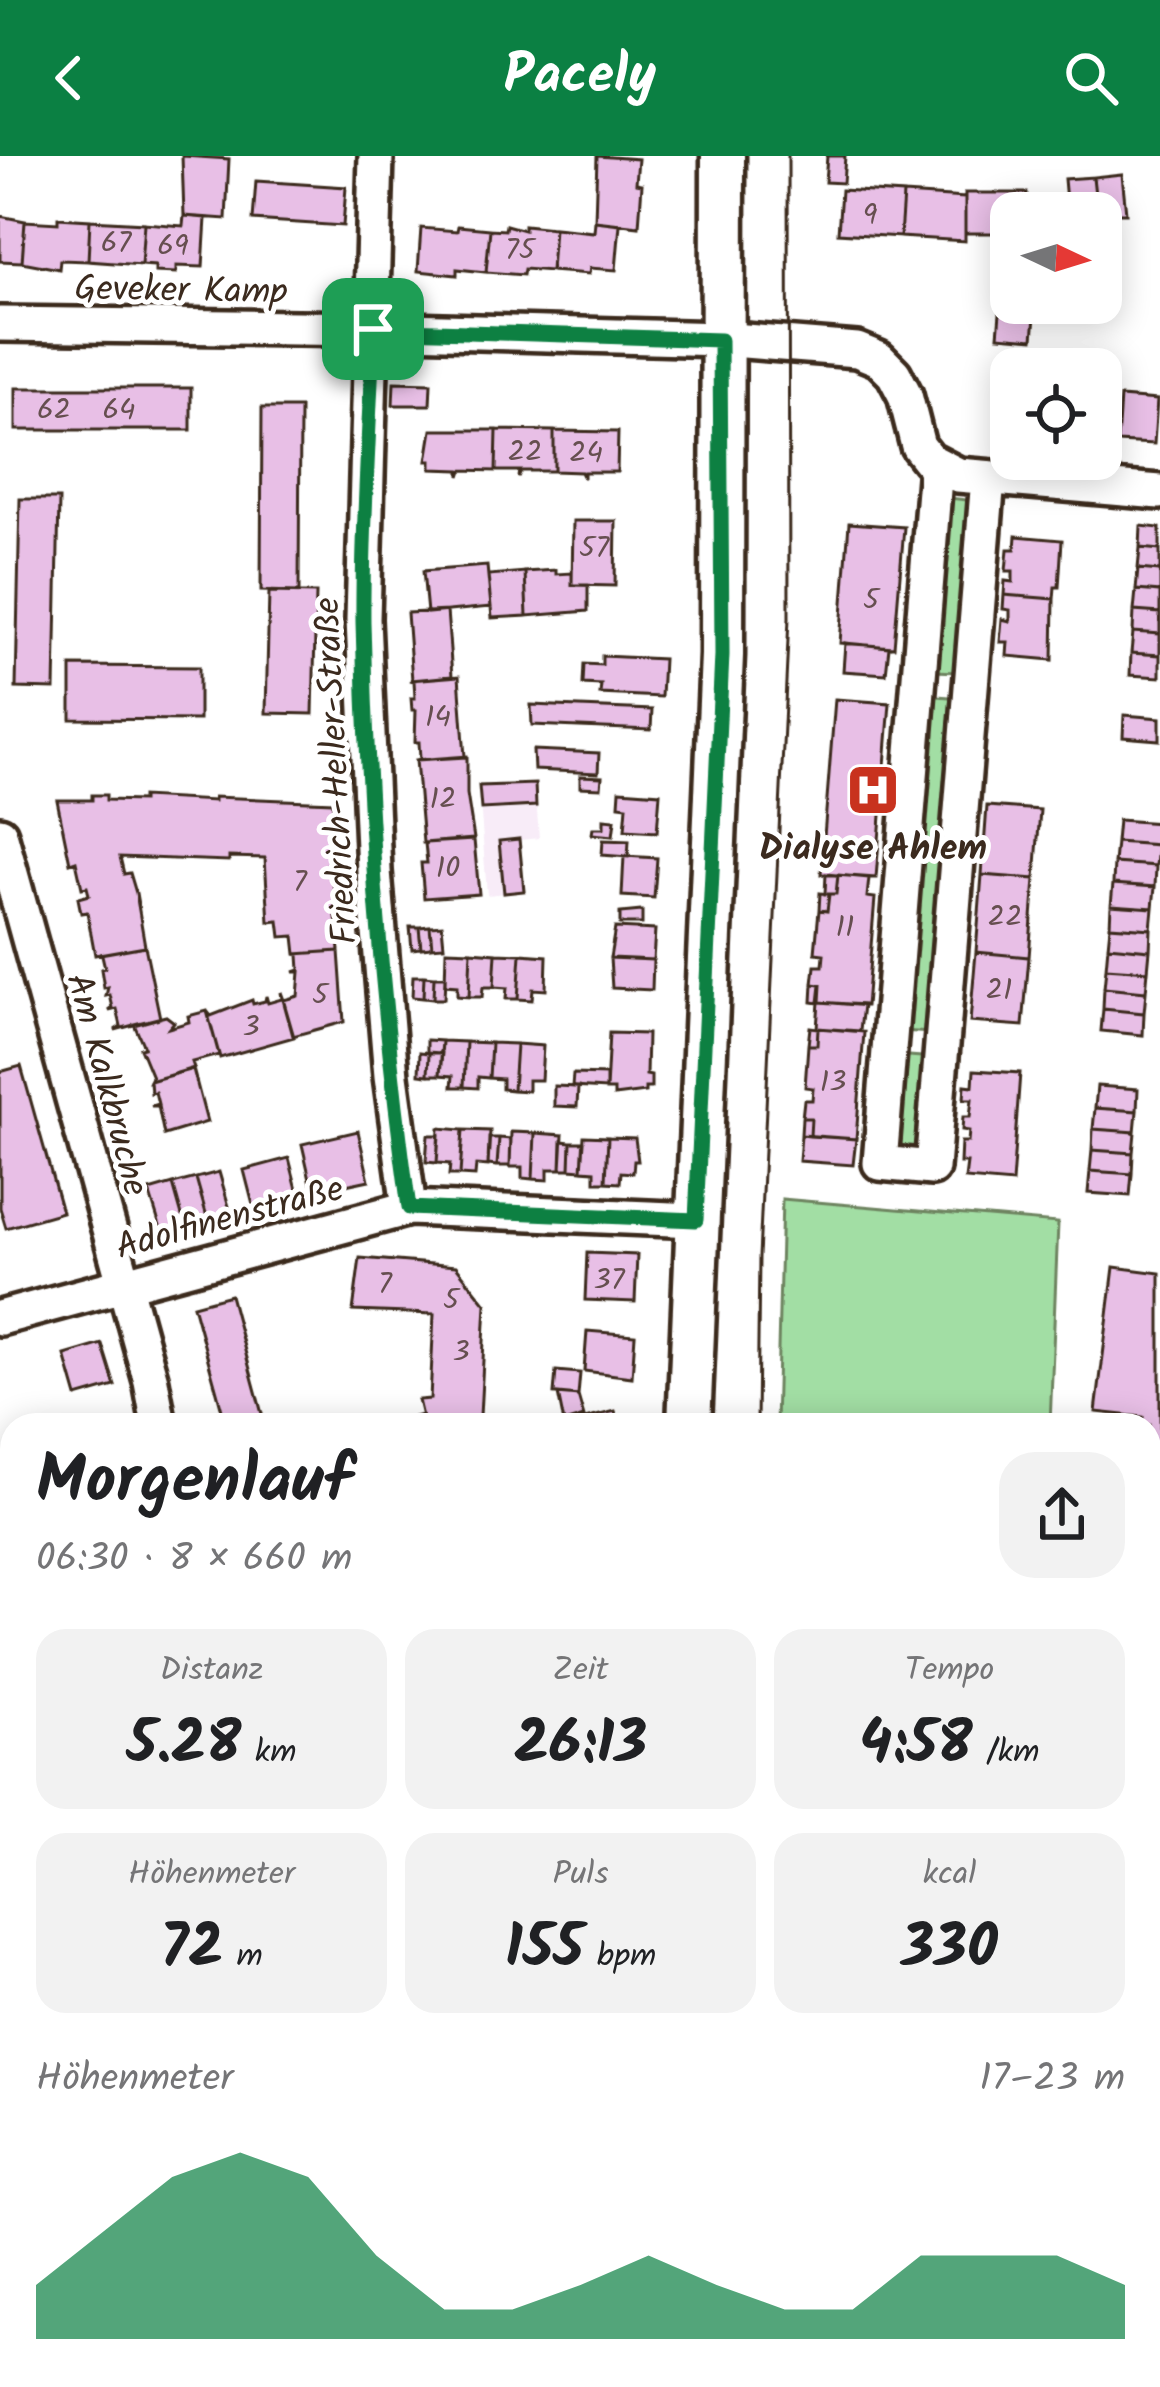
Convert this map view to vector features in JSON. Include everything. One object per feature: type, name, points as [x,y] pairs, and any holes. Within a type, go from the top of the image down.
[{"type":"main road","points":[[689,1413],[722,655],[723,156]]},
{"type":"street","name":"Friedrich-Heller-Straße","points":[[376,156],[363,619],[368,762],[391,1076],[409,1208]]},
{"type":"street","name":"Geveker Kamp","points":[[0,324],[373,329],[720,340],[857,350],[879,359],[900,383],[918,446],[937,465]]},
{"type":"street","points":[[988,478],[932,1168],[880,1163],[937,465],[958,475],[1160,492]]},
{"type":"street","points":[[919,677],[971,681]]},
{"type":"street","name":"Am Kalkbruche","points":[[0,834],[157,1413]]},
{"type":"street","points":[[890,1037],[942,1041]]},
{"type":"street","name":"Adolfinenstraße","points":[[0,1318],[409,1208],[696,1220]]},
{"type":"shaded area","points":[[535,784],[539,838],[520,840],[524,891],[487,895],[479,786]]},
{"type":"green space","points":[[941,497],[975,501],[958,672],[934,671]]},
{"type":"green space","points":[[924,695],[962,698],[930,1033],[903,1031]]},
{"type":"green space","points":[[896,1055],[934,1058],[927,1140],[915,1152],[900,1151],[889,1138]]},
{"type":"green space","points":[[782,1199],[1058,1223],[1050,1413],[776,1413]]},
{"type":"building","points":[[182,156],[229,159],[226,219],[184,216]]},
{"type":"building","points":[[597,156],[638,159],[636,183],[642,184],[639,226],[595,221]]},
{"type":"building","points":[[827,156],[845,156],[843,183],[825,182]]},
{"type":"building","points":[[1122,174],[1126,213],[1122,213],[1122,192],[1095,192],[1093,177]]},
{"type":"building","points":[[1093,177],[1095,192],[1065,192],[1064,179]]},
{"type":"building","points":[[256,181],[346,187],[343,226],[253,220]]},
{"type":"building","points":[[841,190],[903,194],[900,237],[838,233]]},
{"type":"building","points":[[965,193],[990,193],[990,233],[965,233]]},
{"type":"building","points":[[903,194],[965,198],[965,241],[900,237]]},
{"type":"building","points":[[0,216],[25,221],[22,262],[0,261]]},
{"type":"building","points":[[184,216],[206,218],[203,267],[176,266],[176,273],[155,272],[155,266],[141,265],[144,223],[183,226]]},
{"type":"building","points":[[58,218],[90,220],[88,261],[60,260],[59,269],[22,262],[25,221],[58,223]]},
{"type":"building","points":[[90,220],[144,223],[141,265],[88,261]]},
{"type":"building","points":[[595,221],[620,224],[616,270],[551,271],[554,228],[594,232]]},
{"type":"building","points":[[506,225],[524,230],[524,225],[554,228],[551,271],[486,272],[490,229],[505,230]]},
{"type":"building","points":[[458,226],[490,229],[486,272],[418,271],[421,228],[457,231]]},
{"type":"building","points":[[999,324],[1034,324],[1033,339],[998,336]]},
{"type":"building","points":[[394,382],[431,383],[430,405],[393,405]]},
{"type":"building","points":[[16,388],[191,388],[191,430],[16,430]]},
{"type":"building","points":[[1122,397],[1157,400],[1154,444],[1122,442]]},
{"type":"building","points":[[262,408],[300,408],[299,592],[261,591]]},
{"type":"building","points":[[432,430],[497,430],[496,471],[462,470],[460,476],[460,470],[431,469],[427,461]]},
{"type":"building","points":[[497,430],[554,431],[554,471],[521,471],[518,477],[519,471],[496,471]]},
{"type":"building","points":[[554,431],[618,432],[617,472],[584,472],[584,478],[581,472],[554,471]]},
{"type":"building","points":[[20,499],[59,499],[55,689],[16,688]]},
{"type":"building","points":[[573,521],[616,521],[615,586],[572,585]]},
{"type":"building","points":[[849,523],[904,527],[894,647],[840,643]]},
{"type":"building","points":[[1141,526],[1160,528],[1160,550],[1140,548]]},
{"type":"building","points":[[1016,536],[1062,540],[1054,599],[1004,595],[1005,581],[1013,582],[1013,571],[1006,571],[1008,549],[1015,549]]},
{"type":"building","points":[[1140,548],[1160,550],[1160,571],[1138,569]]},
{"type":"building","points":[[487,566],[491,607],[427,613],[423,571]]},
{"type":"building","points":[[1138,569],[1160,571],[1160,592],[1136,590]]},
{"type":"building","points":[[556,570],[556,574],[572,573],[572,585],[588,585],[588,611],[527,616],[525,572]]},
{"type":"building","points":[[525,572],[527,616],[492,618],[488,575]]},
{"type":"building","points":[[1136,590],[1160,592],[1160,613],[1134,611]]},
{"type":"building","points":[[269,592],[316,593],[313,714],[266,713]]},
{"type":"building","points":[[1004,595],[1054,599],[1053,660],[1007,656],[1008,642],[1000,642],[1002,619],[1010,621],[1010,610],[1003,609]]},
{"type":"building","points":[[447,611],[452,676],[412,680],[407,613]]},
{"type":"building","points":[[1134,611],[1160,613],[1160,634],[1133,632]]},
{"type":"building","points":[[1133,632],[1160,634],[1160,655],[1131,653]]},
{"type":"building","points":[[845,643],[889,647],[886,674],[843,671]]},
{"type":"building","points":[[1131,653],[1160,655],[1160,677],[1130,675]]},
{"type":"building","points":[[602,656],[663,659],[661,697],[600,694],[601,685],[583,684],[584,664],[602,665]]},
{"type":"building","points":[[71,666],[199,667],[199,720],[71,719]]},
{"type":"building","points":[[459,676],[465,757],[416,760],[420,759],[419,742],[415,742],[414,681],[410,680]]},
{"type":"building","points":[[835,699],[890,703],[876,878],[821,874]]},
{"type":"building","points":[[531,705],[652,710],[651,730],[532,725]]},
{"type":"building","points":[[1124,715],[1160,718],[1160,740],[1123,737]]},
{"type":"building","points":[[533,750],[599,753],[598,773],[534,770]]},
{"type":"building","points":[[467,756],[474,839],[423,843],[416,760]]},
{"type":"building","points":[[580,776],[602,777],[601,788],[580,787]]},
{"type":"building","points":[[535,784],[536,806],[481,809],[479,786]]},
{"type":"building","points":[[620,790],[660,793],[657,832],[625,830],[627,806],[619,805]]},
{"type":"building","points":[[92,795],[106,795],[106,800],[214,801],[214,797],[333,802],[328,855],[333,855],[333,864],[328,864],[328,870],[332,869],[339,951],[296,954],[294,936],[281,937],[279,921],[269,922],[265,858],[120,857],[136,893],[145,946],[95,955],[87,912],[81,913],[78,898],[89,895],[87,887],[82,888],[76,861],[70,863],[57,800],[92,800]]},
{"type":"building","points":[[987,806],[1040,810],[1035,879],[982,875]]},
{"type":"building","points":[[604,819],[615,820],[613,836],[592,834],[593,828],[604,828]]},
{"type":"building","points":[[1118,820],[1160,823],[1158,845],[1116,842]]},
{"type":"building","points":[[519,839],[524,891],[504,893],[499,841]]},
{"type":"building","points":[[474,840],[479,894],[424,898],[421,863],[427,863],[425,843]]},
{"type":"building","points":[[603,840],[629,841],[628,857],[602,855]]},
{"type":"building","points":[[1116,842],[1158,845],[1156,866],[1114,863]]},
{"type":"building","points":[[624,856],[657,858],[654,898],[622,896]]},
{"type":"building","points":[[1114,863],[1156,866],[1155,887],[1113,884]]},
{"type":"building","points":[[826,874],[838,875],[836,894],[825,894]]},
{"type":"building","points":[[838,875],[869,878],[867,897],[875,898],[866,1006],[820,1002],[821,985],[813,984],[815,966],[823,966],[824,954],[815,953],[819,910],[827,911],[829,894],[836,894]]},
{"type":"building","points":[[982,875],[1035,879],[1029,957],[976,952]]},
{"type":"building","points":[[1113,884],[1155,887],[1153,908],[1111,905]]},
{"type":"building","points":[[820,893],[829,894],[827,911],[819,910]]},
{"type":"building","points":[[1111,905],[1153,908],[1151,929],[1110,926]]},
{"type":"building","points":[[642,911],[642,924],[620,924],[620,913]]},
{"type":"building","points":[[442,925],[444,946],[432,947],[430,926]]},
{"type":"building","points":[[430,926],[432,947],[421,948],[419,927]]},
{"type":"building","points":[[1110,926],[1151,929],[1150,950],[1108,946]]},
{"type":"building","points":[[410,927],[419,927],[421,948],[412,949]]},
{"type":"building","points":[[615,928],[655,930],[653,960],[610,958]]},
{"type":"building","points":[[145,946],[160,1018],[115,1030],[121,1026],[117,1009],[109,1011],[113,1008],[110,995],[106,996],[108,987],[104,988],[101,969],[105,968],[99,954]]},
{"type":"building","points":[[1108,946],[1150,950],[1148,971],[1106,968]]},
{"type":"building","points":[[446,950],[471,951],[469,997],[457,996],[457,986],[445,985]]},
{"type":"building","points":[[339,951],[344,1022],[293,1036],[281,992],[284,1000],[298,996],[300,972],[294,972],[300,970],[299,955],[295,954]]},
{"type":"building","points":[[471,951],[496,953],[494,987],[483,987],[482,997],[469,997]]},
{"type":"building","points":[[976,952],[1029,957],[1023,1026],[970,1022]]},
{"type":"building","points":[[496,953],[521,954],[518,999],[506,999],[507,988],[494,987]]},
{"type":"building","points":[[521,954],[547,956],[546,990],[533,989],[532,1000],[518,999]]},
{"type":"building","points":[[610,958],[653,960],[652,990],[612,988]]},
{"type":"building","points":[[1106,968],[1148,971],[1146,992],[1104,988]]},
{"type":"building","points":[[413,976],[424,976],[423,998],[412,997]]},
{"type":"building","points":[[424,976],[434,977],[433,999],[423,998]]},
{"type":"building","points":[[434,977],[445,977],[444,999],[433,999]]},
{"type":"building","points":[[813,984],[821,985],[819,1003],[812,1002]]},
{"type":"building","points":[[1104,988],[1146,992],[1144,1013],[1103,1009]]},
{"type":"building","points":[[281,992],[294,1037],[220,1058],[207,1011],[211,1016],[252,1000],[253,1004],[265,1001],[266,996],[268,1003],[282,999]]},
{"type":"building","points":[[819,1002],[863,1005],[860,1031],[817,1028]]},
{"type":"building","points":[[1103,1009],[1144,1013],[1143,1035],[1101,1031]]},
{"type":"building","points":[[207,1011],[219,1055],[150,1081],[134,1024],[166,1016],[174,1022],[169,1028]]},
{"type":"building","points":[[810,1027],[818,1028],[817,1045],[808,1045]]},
{"type":"building","points":[[818,1028],[864,1032],[856,1139],[810,1136],[811,1118],[802,1118],[804,1100],[812,1100],[813,1088],[805,1087],[808,1045],[817,1045]]},
{"type":"building","points":[[609,1033],[647,1034],[646,1075],[651,1076],[651,1088],[614,1096],[614,1090],[606,1090]]},
{"type":"building","points":[[427,1040],[442,1041],[441,1053],[427,1052]]},
{"type":"building","points":[[442,1041],[466,1042],[464,1087],[452,1087],[453,1076],[440,1075]]},
{"type":"building","points":[[466,1042],[491,1043],[489,1078],[478,1077],[478,1088],[464,1087]]},
{"type":"building","points":[[491,1043],[516,1044],[513,1090],[502,1089],[502,1079],[489,1078]]},
{"type":"building","points":[[516,1044],[543,1046],[541,1080],[528,1080],[528,1091],[513,1090]]},
{"type":"building","points":[[420,1052],[429,1053],[428,1075],[419,1074]]},
{"type":"building","points":[[429,1053],[442,1053],[440,1075],[428,1075]]},
{"type":"building","points":[[21,1066],[62,1212],[6,1228],[0,1208],[0,1072]]},
{"type":"building","points":[[193,1069],[207,1122],[164,1135],[158,1106],[151,1106],[158,1104],[150,1081]]},
{"type":"building","points":[[974,1070],[1020,1073],[1012,1183],[965,1179],[967,1163],[960,1163],[961,1142],[968,1142],[969,1131],[962,1130],[963,1117],[970,1117],[972,1099],[964,1099],[965,1085],[973,1086]]},
{"type":"building","points":[[573,1074],[606,1075],[606,1089],[572,1087]]},
{"type":"building","points":[[554,1086],[578,1087],[577,1107],[554,1106]]},
{"type":"building","points":[[1097,1086],[1138,1089],[1137,1111],[1095,1108]]},
{"type":"building","points":[[1095,1108],[1137,1111],[1135,1132],[1093,1129]]},
{"type":"building","points":[[802,1118],[811,1118],[810,1136],[801,1135]]},
{"type":"building","points":[[439,1128],[463,1130],[460,1175],[449,1175],[450,1164],[437,1163]]},
{"type":"building","points":[[1093,1129],[1135,1132],[1133,1153],[1092,1150]]},
{"type":"building","points":[[463,1130],[490,1131],[488,1166],[476,1165],[475,1176],[460,1175]]},
{"type":"building","points":[[358,1131],[369,1180],[313,1192],[302,1144]]},
{"type":"building","points":[[511,1132],[535,1133],[533,1179],[522,1178],[522,1167],[510,1167]]},
{"type":"building","points":[[535,1133],[563,1135],[561,1169],[548,1169],[548,1180],[533,1179]]},
{"type":"building","points":[[428,1135],[439,1135],[437,1163],[426,1162]]},
{"type":"building","points":[[801,1135],[856,1139],[853,1165],[799,1161]]},
{"type":"building","points":[[584,1136],[608,1137],[606,1182],[595,1182],[595,1171],[582,1170]]},
{"type":"building","points":[[608,1137],[635,1138],[638,1161],[634,1161],[633,1173],[621,1172],[620,1183],[606,1182]]},
{"type":"building","points":[[489,1138],[499,1138],[497,1166],[488,1165]]},
{"type":"building","points":[[499,1138],[511,1139],[510,1166],[497,1166]]},
{"type":"building","points":[[562,1141],[571,1142],[570,1169],[561,1169]]},
{"type":"building","points":[[571,1142],[584,1142],[582,1170],[570,1169]]},
{"type":"building","points":[[1092,1150],[1133,1153],[1132,1174],[1090,1171]]},
{"type":"building","points":[[289,1158],[299,1197],[254,1209],[244,1170]]},
{"type":"building","points":[[1090,1171],[1132,1174],[1130,1196],[1088,1193]]},
{"type":"building","points":[[219,1172],[232,1217],[209,1224],[196,1178]]},
{"type":"building","points":[[196,1178],[209,1224],[186,1230],[173,1184]]},
{"type":"building","points":[[173,1184],[186,1230],[163,1236],[149,1191]]},
{"type":"building","points":[[587,1253],[637,1255],[635,1302],[585,1300]]},
{"type":"building","points":[[360,1258],[456,1266],[486,1304],[480,1413],[421,1413],[418,1400],[430,1399],[434,1314],[353,1311]]},
{"type":"building","points":[[1114,1267],[1160,1273],[1160,1413],[1096,1412]]},
{"type":"building","points":[[230,1295],[262,1413],[223,1413],[193,1305]]},
{"type":"building","points":[[587,1331],[635,1335],[632,1377],[584,1371]]},
{"type":"building","points":[[102,1344],[115,1386],[77,1397],[65,1355]]},
{"type":"building","points":[[556,1371],[580,1373],[578,1396],[554,1394]]},
{"type":"building","points":[[558,1394],[578,1396],[583,1413],[562,1413]]},
{"type":"tram line","points":[[757,1413],[759,1257],[789,618],[788,156]]},
{"type":"place","name":"Dialyse Ahlem","points":[[873,790]]},
{"type":"route","points":[[373,329],[720,340],[722,655],[696,1220],[409,1208],[391,1076],[368,762],[363,619],[373,329]]}]
